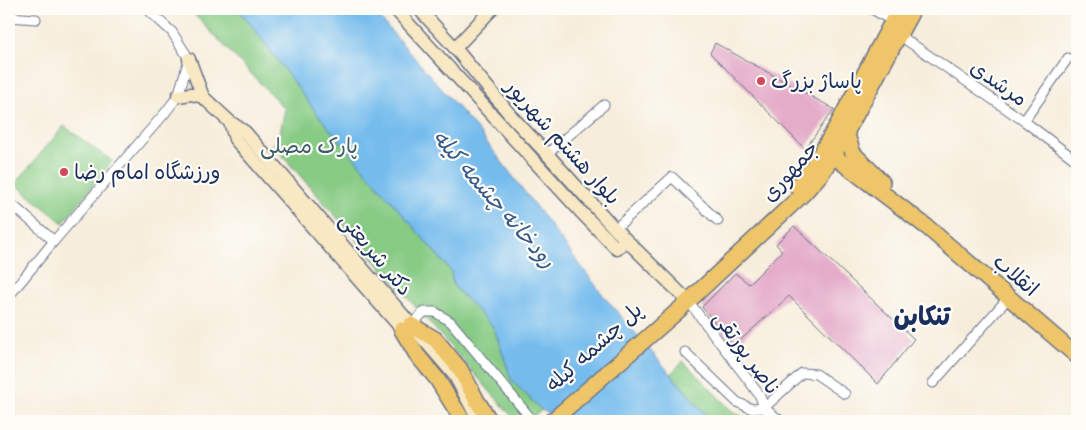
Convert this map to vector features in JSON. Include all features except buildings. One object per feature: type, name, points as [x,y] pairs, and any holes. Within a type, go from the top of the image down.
[{"type":"main road","name":"جمهوری","points":[[829,152],[846,132],[913,9]]},
{"type":"main road","name":"جمهوری","points":[[681,303],[803,194],[820,175],[838,124],[895,15]]},
{"type":"main road","name":"انقلاب","points":[[846,132],[853,153],[927,227]]},
{"type":"main road","name":"انقلاب","points":[[829,152],[927,227],[1077,356]]},
{"type":"main road","name":"پل چشمه کیله","points":[[535,418],[681,303]]},
{"type":"main road","name":"پل چشمه کیله","points":[[552,421],[681,303]]},
{"type":"main road","points":[[406,327],[417,355],[437,379],[463,421]]},
{"type":"main road","points":[[406,327],[435,340],[460,369],[490,421]]},
{"type":"street","points":[[9,296],[178,96],[189,58],[172,32],[147,9]]},
{"type":"street","name":"بلوار هشتم شهریور","points":[[394,9],[581,212],[621,244],[681,303]]},
{"type":"street","name":"بلوار هشتم شهریور","points":[[419,9],[615,230],[621,244]]},
{"type":"street","points":[[455,48],[492,9]]},
{"type":"street","points":[[872,9],[895,15]]},
{"type":"street","points":[[9,18],[36,19]]},
{"type":"street","name":"مرشدی","points":[[899,35],[1024,121],[1077,162]]},
{"type":"street","name":"دکتر شریعتی","points":[[189,58],[203,97],[230,122],[235,139],[316,223],[406,327],[448,380],[472,421]]},
{"type":"street","points":[[1024,121],[1068,58]]},
{"type":"street","points":[[178,96],[191,94],[203,97]]},
{"type":"street","points":[[547,154],[604,105]]},
{"type":"street","points":[[615,230],[672,178],[718,221]]},
{"type":"street","points":[[9,202],[54,241]]},
{"type":"street","points":[[933,383],[1009,297]]},
{"type":"street","name":"ناصر پورتقی","points":[[681,303],[756,390],[764,408],[781,421]]},
{"type":"street","points":[[406,327],[424,312],[435,312],[451,322],[535,418]]},
{"type":"street","name":"دکتر شریعتی","points":[[406,327],[455,376],[481,421]]},
{"type":"street","points":[[685,352],[737,402],[752,409],[764,408],[802,373],[816,374],[846,394]]},
{"type":"green space","name":"پارک مصلی","points":[[189,9],[236,9],[247,19],[318,115],[451,271],[453,285],[494,328],[512,381],[542,410],[527,421],[516,421],[273,145],[279,137],[285,109]]},
{"type":"green space","name":"ورزشگاه امام رضا","points":[[64,126],[112,161],[63,223],[15,184]]},
{"type":"green space","points":[[683,361],[732,411],[750,421],[711,421],[671,374]]},
{"type":"water","name":"رودخانه چشمه کیله","points":[[236,9],[372,9],[479,132],[606,299],[711,421],[561,421],[542,410],[512,381],[494,328],[453,285],[451,271],[318,115],[247,19]]},
{"type":"place","name":"پاساژ بزرگ","points":[[761,81]]},
{"type":"place","name":"ورزشگاه امام رضا","points":[[64,172]]},
{"type":"district","name":"تنکابن","points":[[922,316]]}]
